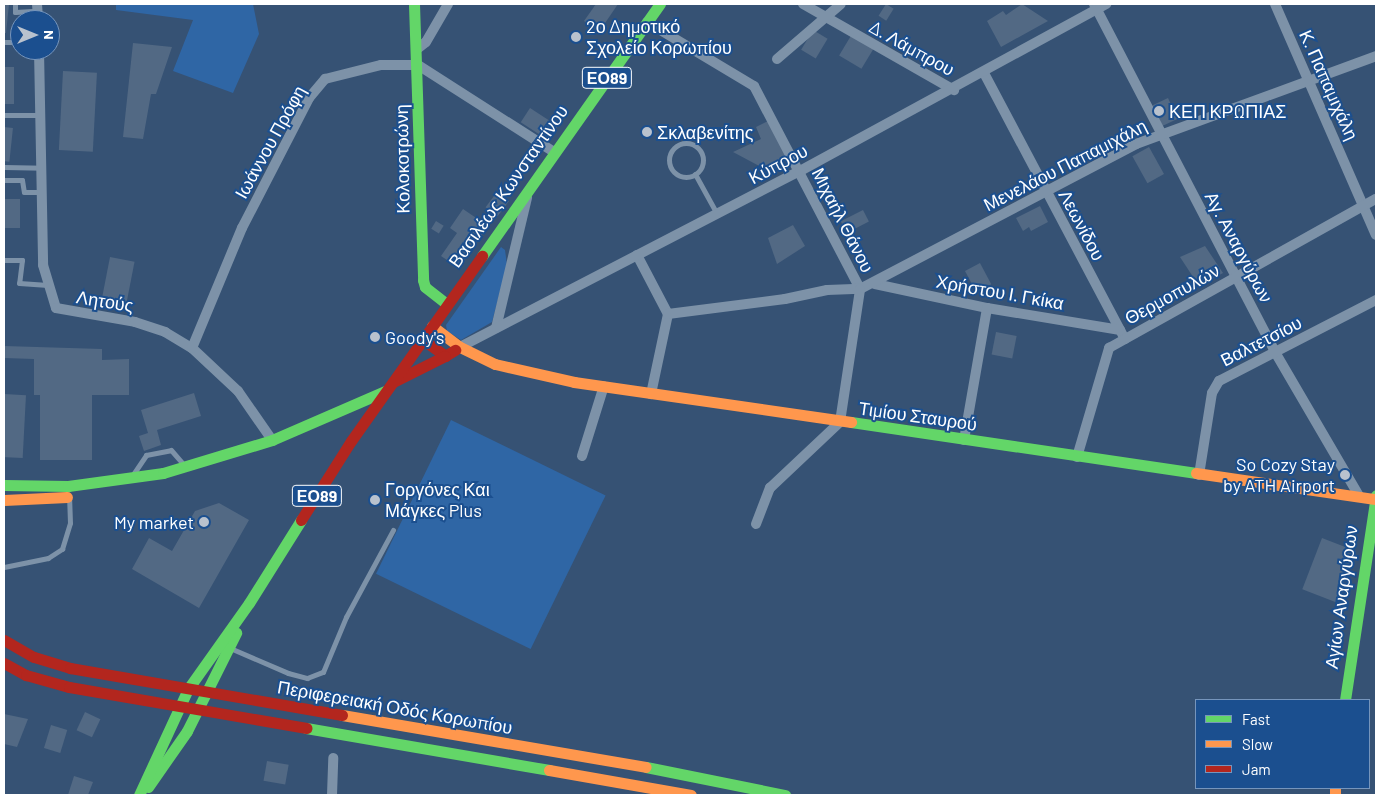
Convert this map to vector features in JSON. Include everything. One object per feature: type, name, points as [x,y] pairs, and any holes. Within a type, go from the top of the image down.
[{"type":"main road","name":"Κολοκοτρώνη","points":[[414,4],[418,65],[423,280],[425,287],[447,304]]},
{"type":"main road","name":"Βασιλέως Κωνσταντίνου","points":[[389,387],[447,304],[501,220],[515,201],[529,187],[660,4]]},
{"type":"main road","name":"Τιμίου Σταυρού","points":[[432,326],[460,347],[495,364],[604,386],[1199,475],[1376,498]]},
{"type":"main road","points":[[422,339],[445,356]]},
{"type":"main road","points":[[4,485],[68,491],[186,467],[272,440],[389,387],[460,347]]},
{"type":"main road","name":"ΕΟ89","points":[[139,795],[178,707],[188,689],[249,604],[389,387]]},
{"type":"main road","points":[[4,500],[68,491],[132,487],[163,473]]},
{"type":"main road","name":"Αγίων Αναργύρων","points":[[1345,699],[1376,498]]},
{"type":"main road","name":"ΕΟ89","points":[[143,795],[208,692],[249,604]]},
{"type":"main road","name":"Περιφερειακή Οδός Κορωπίου","points":[[4,640],[51,664],[662,770],[785,795]]},
{"type":"main road","name":"Περιφερειακή Οδός Κορωπίου","points":[[4,663],[45,682],[178,707],[690,795]]},
{"type":"street","points":[[417,48],[426,42],[448,4]]},
{"type":"street","name":"Δ. Λάμπρου","points":[[803,4],[954,90]]},
{"type":"street","points":[[777,59],[841,4]]},
{"type":"street","name":"Κύπρου","points":[[460,347],[954,90],[1095,6],[1106,4]]},
{"type":"street","name":"Κ. Παπαμιχάλη","points":[[1275,4],[1376,235]]},
{"type":"street","name":"Αγ. Αναργύρων","points":[[1095,6],[1276,352],[1358,496]]},
{"type":"street","name":"Μιχαήλ Θάνου","points":[[647,22],[754,86],[860,289]]},
{"type":"street","name":"Μενελάου Παπαμιχάλη","points":[[668,314],[785,299],[827,290],[860,289],[875,284],[1046,191],[1161,133],[1376,56]]},
{"type":"street","name":"Λητούς","points":[[39,60],[43,168],[43,265],[56,308],[134,322],[165,332],[192,348],[238,391],[272,440]]},
{"type":"street","name":"Ιωάννου Πρόφη","points":[[192,348],[242,228],[309,98],[325,79],[352,70],[381,65],[418,65]]},
{"type":"street","points":[[418,65],[554,152]]},
{"type":"street","name":"Λεωνίδου","points":[[984,73],[1122,334]]},
{"type":"street","points":[[496,328],[529,187]]},
{"type":"street","name":"Θερμοπυλών","points":[[1077,457],[1106,353],[1122,334],[1236,276],[1376,199]]},
{"type":"street","points":[[637,255],[668,314],[650,394]]},
{"type":"street","name":"Χρήστου Ι. Γκίκα","points":[[875,284],[1122,334]]},
{"type":"street","points":[[756,524],[770,488],[840,422],[860,289]]},
{"type":"street","name":"Βαλτετσίου","points":[[1199,475],[1212,393],[1219,381],[1376,300]]},
{"type":"street","points":[[964,440],[987,308]]},
{"type":"street","points":[[582,456],[604,386]]},
{"type":"street","points":[[332,795],[333,758]]},
{"type":"lane","points":[[4,115],[41,115]]},
{"type":"lane","points":[[689,144],[699,149],[703,160],[696,174],[686,177],[672,169],[671,154],[678,146],[689,144]]},
{"type":"lane","points":[[4,167],[43,168]]},
{"type":"lane","points":[[696,174],[717,214]]},
{"type":"lane","points":[[4,180],[22,180],[24,192],[43,192]]},
{"type":"lane","points":[[4,260],[22,260],[19,283],[48,286]]},
{"type":"lane","points":[[131,477],[146,455],[171,450],[186,467]]},
{"type":"lane","points":[[4,567],[48,558],[62,550],[70,523],[68,491]]},
{"type":"lane","points":[[230,648],[288,673],[307,678],[323,672],[346,617],[394,530]]},
{"type":"shaded area","points":[[116,4],[253,4],[259,34],[233,93],[173,71],[193,20],[116,10]]},
{"type":"shaded area","points":[[501,247],[505,250],[507,265],[492,322],[461,340],[447,331],[446,325]]},
{"type":"shaded area","points":[[451,420],[606,495],[531,649],[376,574]]},
{"type":"building","points":[[4,4],[9,4],[6,33],[4,33]]},
{"type":"building","points":[[596,4],[618,4],[599,32],[584,21]]},
{"type":"building","points":[[886,4],[894,9],[886,21],[879,16]]},
{"type":"building","points":[[1022,4],[1048,21],[1001,47],[987,21],[1003,11],[1006,15]]},
{"type":"building","points":[[813,30],[828,39],[816,58],[801,50]]},
{"type":"building","points":[[852,34],[874,47],[861,69],[839,55]]},
{"type":"building","points":[[133,43],[172,47],[156,94],[151,94],[143,139],[123,137]]},
{"type":"building","points":[[4,67],[14,67],[14,104],[4,104]]},
{"type":"building","points":[[63,71],[97,73],[93,152],[59,150]]},
{"type":"building","points":[[1168,98],[1178,119],[1162,126],[1153,105]]},
{"type":"building","points":[[530,108],[558,126],[548,140],[521,122]]},
{"type":"building","points":[[770,120],[788,156],[763,168],[733,152],[761,139],[756,127]]},
{"type":"building","points":[[4,127],[13,128],[9,162],[4,161]]},
{"type":"building","points":[[1149,147],[1164,174],[1147,183],[1132,156]]},
{"type":"building","points":[[497,192],[509,201],[498,216],[486,207]]},
{"type":"building","points":[[4,199],[20,199],[20,228],[4,228]]},
{"type":"building","points":[[1040,206],[1048,222],[1031,231],[1029,227],[1023,231],[1016,218]]},
{"type":"building","points":[[463,209],[488,226],[459,268],[441,256],[457,233],[450,228]]},
{"type":"building","points":[[863,210],[869,222],[847,233],[841,221]]},
{"type":"building","points":[[436,221],[444,226],[439,233],[431,229]]},
{"type":"building","points":[[793,225],[805,246],[777,264],[768,238]]},
{"type":"building","points":[[1205,246],[1223,273],[1199,286],[1180,257]]},
{"type":"building","points":[[110,257],[135,262],[125,311],[100,306]]},
{"type":"building","points":[[980,263],[991,284],[976,292],[965,271]]},
{"type":"building","points":[[996,332],[1017,336],[1012,359],[992,355]]},
{"type":"building","points":[[4,346],[102,349],[102,360],[129,359],[129,395],[92,395],[92,460],[40,460],[40,395],[34,395],[34,359],[4,358]]},
{"type":"building","points":[[194,393],[201,416],[157,430],[161,445],[144,451],[139,436],[148,433],[141,410]]},
{"type":"building","points":[[4,394],[26,395],[23,458],[4,457]]},
{"type":"building","points":[[219,503],[249,520],[199,608],[132,569],[149,538],[172,551],[195,511]]},
{"type":"building","points":[[1322,538],[1356,551],[1336,602],[1302,589]]},
{"type":"building","points":[[85,712],[100,719],[92,737],[77,730]]},
{"type":"building","points":[[4,714],[28,719],[17,747],[4,744]]},
{"type":"building","points":[[51,725],[67,730],[60,753],[44,748]]},
{"type":"building","points":[[267,761],[289,765],[285,785],[264,781]]},
{"type":"building","points":[[74,776],[93,782],[88,795],[68,795]]},
{"type":"traffic: fast","points":[[414,4],[423,280],[425,287],[447,304]]},
{"type":"traffic: fast","points":[[482,256],[660,4]]},
{"type":"traffic: fast","points":[[4,485],[68,486],[163,473],[272,440],[385,391]]},
{"type":"traffic: fast","points":[[851,422],[1196,473]]},
{"type":"traffic: fast","points":[[1345,699],[1376,495]]},
{"type":"traffic: fast","points":[[139,795],[188,689],[249,603],[301,520]]},
{"type":"traffic: fast","points":[[148,787],[187,731],[236,633]]},
{"type":"traffic: fast","points":[[306,728],[549,770]]},
{"type":"traffic: fast","points":[[646,767],[785,795]]},
{"type":"traffic: slow","points":[[432,326],[460,347],[495,364],[574,382],[851,422]]},
{"type":"traffic: slow","points":[[1196,473],[1375,499]]},
{"type":"traffic: slow","points":[[4,500],[67,497]]},
{"type":"traffic: slow","points":[[342,715],[646,767]]},
{"type":"traffic: slow","points":[[549,770],[691,795]]},
{"type":"traffic: slow","points":[[1335,789],[1335,795]]},
{"type":"traffic: jam","points":[[301,520],[351,441],[482,256]]},
{"type":"traffic: jam","points":[[422,339],[445,356],[455,350]]},
{"type":"traffic: jam","points":[[393,382],[445,356]]},
{"type":"traffic: jam","points":[[4,640],[34,657],[70,668],[342,715]]},
{"type":"traffic: jam","points":[[4,663],[26,675],[69,687],[306,728]]},
{"type":"place","name":"2ο Δημοτικό Σχολείο Κορωπίου","points":[[576,37]]},
{"type":"place","name":"ΚΕΠ ΚΡΩΠΙΑΣ","points":[[1159,111]]},
{"type":"place","name":"Σκλαβενίτης","points":[[647,132]]},
{"type":"place","name":"Goody's","points":[[375,337]]},
{"type":"place","name":"So Cozy Stay by ATH Airport","points":[[1345,475]]},
{"type":"place","name":"Γοργόνες Και Μάγκες Plus","points":[[375,500]]},
{"type":"place","name":"My market","points":[[204,522]]}]
